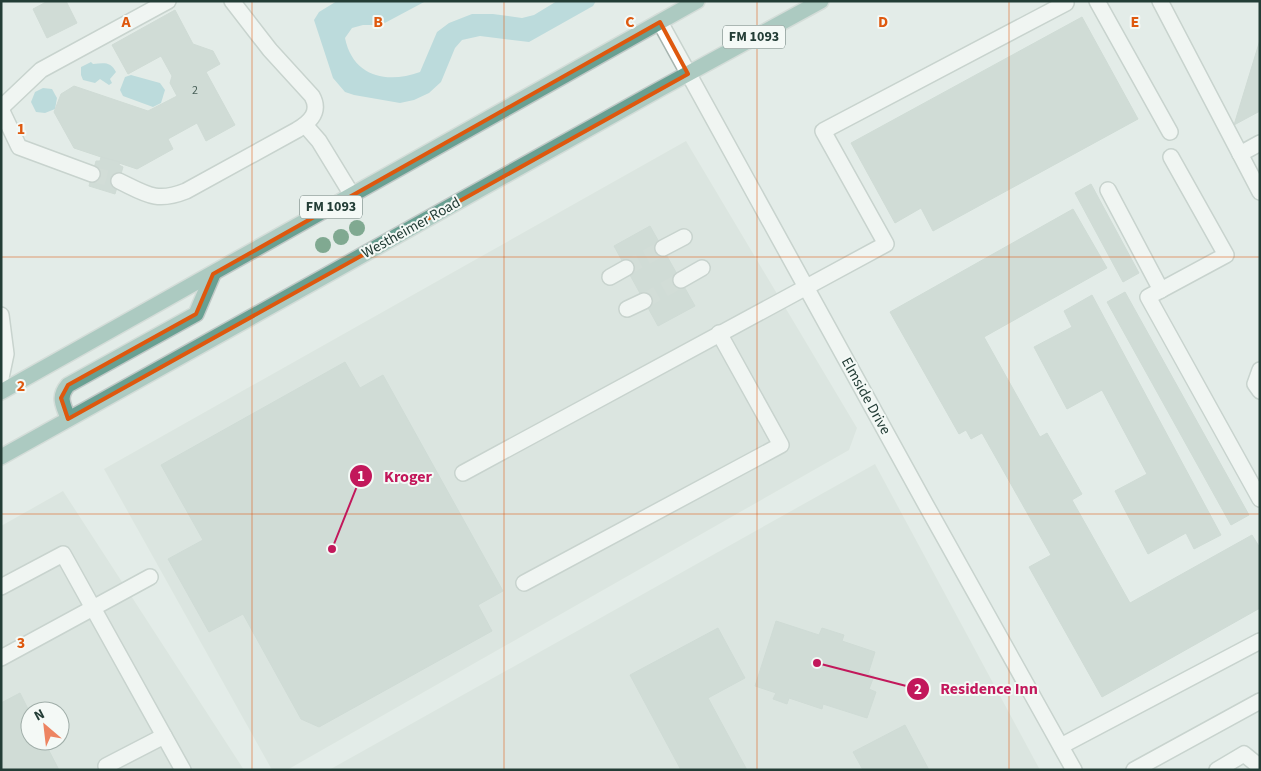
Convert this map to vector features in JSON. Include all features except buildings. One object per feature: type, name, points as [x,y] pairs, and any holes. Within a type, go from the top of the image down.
[{"type":"main road","name":"FM 1093","points":[[1,392],[213,274],[528,94],[697,1]]},
{"type":"main road","name":"Westheimer Road","points":[[1,457],[821,1]]},
{"type":"main road","points":[[68,419],[61,398],[68,386],[196,314],[213,274]]},
{"type":"street","points":[[92,174],[19,147],[1,108],[41,70],[168,1]]},
{"type":"street","points":[[119,181],[151,196],[171,197],[186,191],[305,125],[316,110],[316,103],[270,50],[233,1]]},
{"type":"street","points":[[1097,1],[1170,132]]},
{"type":"street","points":[[1160,1],[1260,192]]},
{"type":"street","points":[[463,473],[886,244],[824,131],[1066,2]]},
{"type":"street","name":"Elmside Drive","points":[[660,22],[1074,770]]},
{"type":"street","points":[[305,125],[319,141],[352,195]]},
{"type":"street","points":[[1240,154],[1260,143]]},
{"type":"street","points":[[1171,157],[1226,255],[1148,297],[1260,499]]},
{"type":"street","points":[[1108,190],[1161,290]]},
{"type":"street","points":[[663,248],[684,237]]},
{"type":"street","points":[[610,277],[626,268]]},
{"type":"street","points":[[681,280],[702,268]]},
{"type":"street","points":[[627,309],[644,301]]},
{"type":"street","points":[[1,315],[6,354],[1,378]]},
{"type":"street","points":[[524,583],[781,445],[719,333]]},
{"type":"street","points":[[1260,370],[1255,384],[1260,391]]},
{"type":"street","points":[[1,587],[63,554],[182,770]]},
{"type":"street","points":[[1,658],[150,577]]},
{"type":"street","points":[[1061,746],[1260,640]]},
{"type":"street","points":[[1134,770],[1260,702]]},
{"type":"street","points":[[108,770],[106,766],[164,736]]},
{"type":"street","points":[[1217,770],[1244,754],[1260,766]]},
{"type":"highlighted area","points":[[660,22],[688,74],[68,419],[61,398],[68,385],[196,314],[213,274]]},
{"type":"shaded area","points":[[686,141],[857,428],[849,450],[287,770],[272,770],[104,469]]},
{"type":"shaded area","points":[[875,464],[1040,770],[329,770]]},
{"type":"shaded area","points":[[63,491],[244,770],[1,770],[1,526]]},
{"type":"water","points":[[337,1],[426,1],[381,25],[363,25],[352,28],[345,38],[349,51],[355,61],[364,69],[384,77],[395,77],[408,76],[420,72],[437,32],[449,23],[472,14],[493,14],[522,18],[534,15],[557,1],[596,1],[593,6],[529,42],[480,36],[462,40],[455,48],[441,82],[429,93],[414,100],[400,103],[345,92],[333,78],[314,20],[319,12]]},
{"type":"water","points":[[91,62],[93,64],[109,64],[114,68],[116,72],[110,79],[112,83],[109,85],[100,79],[95,83],[83,80],[81,67]]},
{"type":"water","points":[[131,75],[160,83],[165,90],[161,103],[153,107],[123,96],[120,90],[125,77]]},
{"type":"water","points":[[43,88],[52,89],[57,98],[55,109],[45,113],[36,112],[31,102],[35,92]]},
{"type":"tunnel","points":[[92,174],[119,181]]},
{"type":"tunnel","points":[[626,268],[663,248]]},
{"type":"tunnel","points":[[644,301],[681,280]]},
{"type":"place","name":"Kroger","points":[[332,549]]},
{"type":"place","name":"Residence Inn","points":[[817,663]]}]
